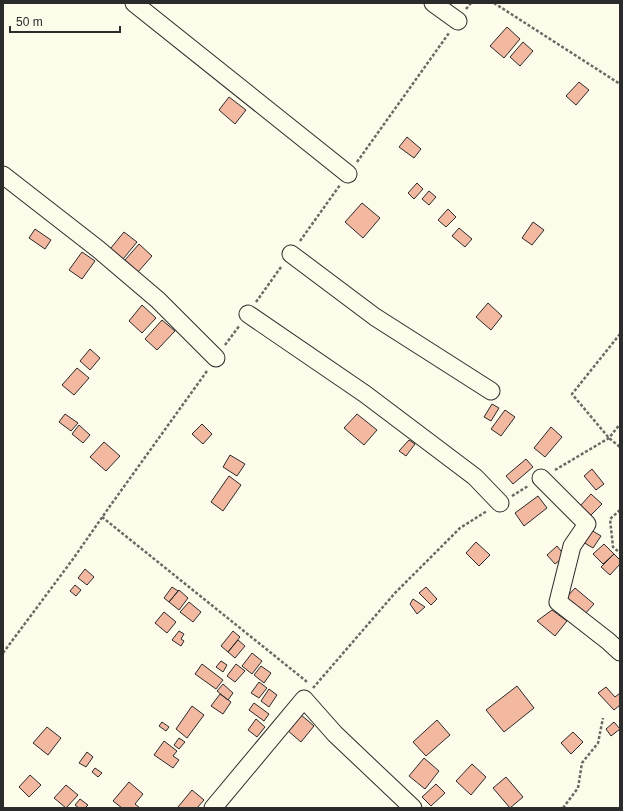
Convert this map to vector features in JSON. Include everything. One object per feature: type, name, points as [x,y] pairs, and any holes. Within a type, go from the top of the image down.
[{"type":"street","points":[[134,3],[348,174]]},
{"type":"street","points":[[434,3],[458,21]]},
{"type":"street","points":[[3,175],[98,249],[158,300],[216,358]]},
{"type":"street","points":[[291,254],[375,317],[491,391]]},
{"type":"street","points":[[248,314],[365,394],[475,477],[500,503]]},
{"type":"street","points":[[541,478],[587,524],[572,546],[558,602],[608,640],[620,652]]},
{"type":"street","points":[[213,808],[304,699],[335,734],[413,808]]},
{"type":"path","points":[[3,653],[73,559],[471,3]]},
{"type":"path","points":[[494,3],[620,84]]},
{"type":"path","points":[[620,334],[572,394],[609,438],[620,447]]},
{"type":"path","points":[[304,699],[395,593],[460,528],[609,438],[620,424]]},
{"type":"path","points":[[620,510],[610,519],[613,547],[620,554]]},
{"type":"path","points":[[102,517],[306,681],[304,699]]},
{"type":"path","points":[[563,808],[578,788],[582,763],[598,743],[604,718]]},
{"type":"building","points":[[507,27],[520,39],[504,58],[490,46]]},
{"type":"building","points":[[523,42],[533,51],[520,66],[510,57]]},
{"type":"building","points":[[579,82],[589,90],[576,105],[566,96]]},
{"type":"building","points":[[229,97],[246,110],[235,124],[219,110]]},
{"type":"building","points":[[407,137],[421,149],[414,158],[399,147]]},
{"type":"building","points":[[417,183],[423,189],[414,199],[408,193]]},
{"type":"building","points":[[429,191],[436,197],[429,205],[422,199]]},
{"type":"building","points":[[362,203],[380,218],[363,238],[345,222]]},
{"type":"building","points":[[448,209],[456,217],[446,227],[438,220]]},
{"type":"building","points":[[533,222],[544,230],[532,245],[522,238]]},
{"type":"building","points":[[459,228],[472,239],[465,247],[452,236]]},
{"type":"building","points":[[35,229],[51,240],[45,249],[29,238]]},
{"type":"building","points":[[124,232],[137,242],[119,264],[106,254]]},
{"type":"building","points":[[139,244],[152,256],[138,272],[125,260]]},
{"type":"building","points":[[82,252],[95,261],[82,279],[69,270]]},
{"type":"building","points":[[488,303],[502,316],[491,330],[476,317]]},
{"type":"building","points":[[142,305],[156,318],[142,333],[129,321]]},
{"type":"building","points":[[162,320],[175,331],[157,350],[145,339]]},
{"type":"building","points":[[90,349],[100,358],[90,370],[80,361]]},
{"type":"building","points":[[77,368],[89,378],[74,395],[62,385]]},
{"type":"building","points":[[492,404],[499,408],[491,421],[484,417]]},
{"type":"building","points":[[505,410],[515,417],[501,436],[491,429]]},
{"type":"building","points":[[65,414],[78,423],[71,431],[59,422]]},
{"type":"building","points":[[357,414],[377,430],[364,445],[344,428]]},
{"type":"building","points":[[202,424],[212,434],[203,444],[192,434]]},
{"type":"building","points":[[79,425],[90,435],[83,443],[72,434]]},
{"type":"building","points":[[551,427],[562,437],[545,457],[534,448]]},
{"type":"building","points":[[409,440],[415,444],[406,456],[399,451]]},
{"type":"building","points":[[104,442],[120,456],[106,471],[90,457]]},
{"type":"building","points":[[230,455],[245,464],[237,476],[223,467]]},
{"type":"building","points":[[526,459],[533,467],[513,484],[506,476]]},
{"type":"building","points":[[592,469],[604,484],[596,490],[584,476]]},
{"type":"building","points":[[229,476],[241,485],[223,511],[211,502]]},
{"type":"building","points":[[591,494],[602,504],[590,516],[580,506]]},
{"type":"building","points":[[538,496],[547,508],[524,526],[515,513]]},
{"type":"building","points":[[591,530],[601,536],[593,548],[583,542]]},
{"type":"building","points":[[476,542],[490,555],[479,566],[466,553]]},
{"type":"building","points":[[604,544],[614,554],[603,564],[593,554]]},
{"type":"building","points":[[557,546],[565,556],[555,564],[547,555]]},
{"type":"building","points":[[614,554],[620,560],[620,564],[610,575],[601,567]]},
{"type":"building","points":[[85,569],[94,577],[87,585],[78,578]]},
{"type":"building","points":[[75,585],[81,590],[76,596],[70,591]]},
{"type":"building","points":[[172,587],[178,591],[169,602],[164,598]]},
{"type":"building","points":[[426,587],[437,599],[431,605],[419,593]]},
{"type":"building","points":[[575,588],[594,604],[583,616],[564,600]]},
{"type":"building","points":[[179,590],[188,598],[179,610],[169,602]]},
{"type":"building","points":[[413,599],[425,607],[417,614],[410,604]]},
{"type":"building","points":[[189,602],[201,612],[193,622],[180,612]]},
{"type":"building","points":[[552,610],[567,621],[555,636],[537,621]]},
{"type":"building","points":[[164,612],[176,622],[167,633],[155,623]]},
{"type":"building","points":[[179,631],[184,634],[181,639],[184,641],[181,646],[172,640]]},
{"type":"building","points":[[233,631],[240,637],[228,652],[221,646]]},
{"type":"building","points":[[238,640],[245,646],[235,658],[228,652]]},
{"type":"building","points":[[252,653],[262,661],[252,674],[242,666]]},
{"type":"building","points":[[221,661],[227,665],[223,672],[216,667]]},
{"type":"building","points":[[202,664],[223,680],[216,689],[195,674]]},
{"type":"building","points":[[236,664],[245,671],[235,682],[227,676]]},
{"type":"building","points":[[261,666],[271,673],[264,683],[254,675]]},
{"type":"building","points":[[259,682],[267,688],[259,698],[251,693]]},
{"type":"building","points":[[223,684],[233,693],[228,700],[217,691]]},
{"type":"building","points":[[517,686],[534,708],[504,732],[486,710]]},
{"type":"building","points":[[606,687],[615,697],[620,693],[620,705],[614,710],[598,693]]},
{"type":"building","points":[[269,689],[277,695],[269,707],[261,701]]},
{"type":"building","points":[[220,694],[231,702],[223,714],[211,706]]},
{"type":"building","points":[[254,703],[269,714],[264,721],[249,710]]},
{"type":"building","points":[[192,706],[204,715],[187,738],[176,729]]},
{"type":"building","points":[[300,714],[314,726],[301,742],[287,730]]},
{"type":"building","points":[[256,719],[265,727],[257,737],[248,730]]},
{"type":"building","points":[[437,720],[450,735],[426,756],[413,742]]},
{"type":"building","points":[[162,722],[169,727],[166,731],[159,726]]},
{"type":"building","points":[[614,722],[620,729],[611,736],[606,729]]},
{"type":"building","points":[[47,727],[61,738],[48,755],[33,743]]},
{"type":"building","points":[[573,732],[583,742],[571,754],[561,743]]},
{"type":"building","points":[[179,738],[185,742],[179,749],[174,745]]},
{"type":"building","points":[[164,741],[177,751],[173,756],[179,760],[173,768],[154,755]]},
{"type":"building","points":[[87,752],[93,757],[86,767],[79,763]]},
{"type":"building","points":[[424,758],[439,771],[425,789],[409,776]]},
{"type":"building","points":[[472,764],[486,777],[471,795],[456,781]]},
{"type":"building","points":[[95,768],[102,773],[98,777],[92,772]]},
{"type":"building","points":[[30,775],[41,785],[29,797],[19,787]]},
{"type":"building","points":[[506,777],[523,797],[510,808],[493,788]]},
{"type":"building","points":[[129,782],[143,794],[135,804],[140,808],[122,808],[113,801]]},
{"type":"building","points":[[436,784],[445,793],[431,806],[422,797]]},
{"type":"building","points":[[66,785],[78,795],[66,808],[54,798]]},
{"type":"building","points":[[192,790],[204,800],[197,808],[178,807]]},
{"type":"building","points":[[80,799],[88,805],[85,808],[79,808],[75,805]]}]
